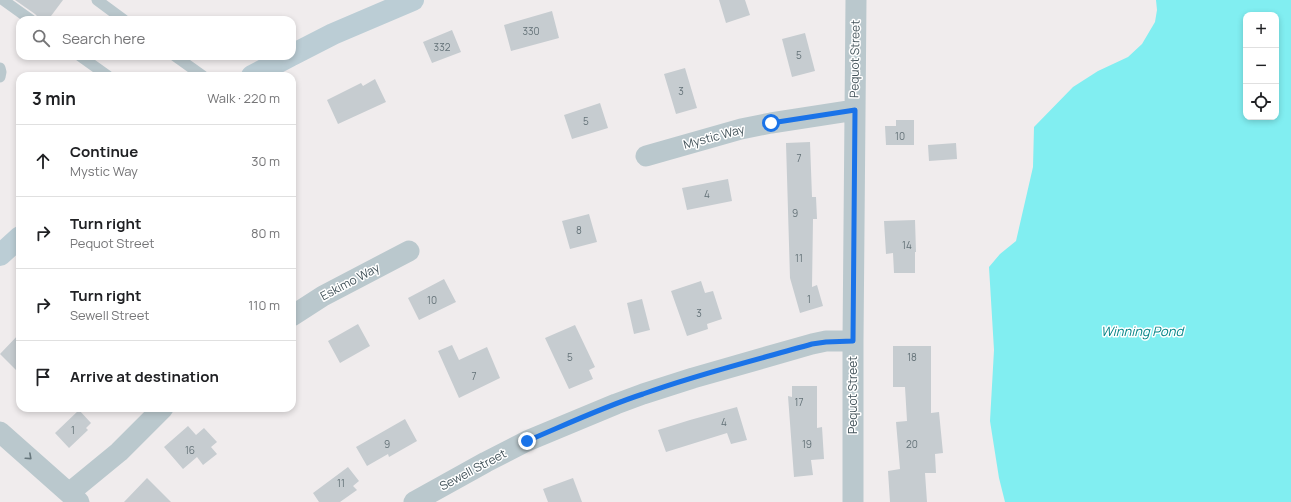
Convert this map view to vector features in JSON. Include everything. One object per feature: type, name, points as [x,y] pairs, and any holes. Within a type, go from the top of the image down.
[{"type":"main road","points":[[296,52],[333,34],[413,0]]},
{"type":"main road","points":[[259,72],[282,60]]},
{"type":"main road","points":[[0,255],[16,241]]},
{"type":"street","name":"Pequot Street","points":[[853,502],[856,0]]},
{"type":"street","name":"Mystic Way","points":[[646,156],[741,129],[855,110]]},
{"type":"street","name":"Eskimo Way","points":[[296,313],[323,296],[409,251]]},
{"type":"street","name":"Sewell Street","points":[[414,502],[527,441],[589,414],[643,394],[692,378],[812,344],[853,341]]},
{"type":"street","points":[[0,432],[74,498],[159,412]]},
{"type":"lane","points":[[3,0],[25,16]]},
{"type":"lane","points":[[96,0],[118,16]]},
{"type":"lane","points":[[86,60],[102,72]]},
{"type":"lane","points":[[181,60],[197,72]]},
{"type":"lane","points":[[0,68],[0,77]]},
{"type":"water","name":"Winning Pond","points":[[1156,0],[1291,0],[1291,502],[1005,502],[999,478],[990,421],[994,350],[989,267],[1000,254],[1016,241],[1033,167],[1034,127],[1073,87],[1098,71],[1128,57],[1142,44],[1155,22],[1157,10]]},
{"type":"building","points":[[15,0],[63,0],[51,16],[37,16]]},
{"type":"building","points":[[719,0],[745,0],[750,15],[726,23]]},
{"type":"building","points":[[552,11],[559,38],[511,51],[504,25]]},
{"type":"building","points":[[452,30],[461,52],[432,63],[423,42]]},
{"type":"building","points":[[805,33],[815,71],[792,77],[782,39]]},
{"type":"building","points":[[685,68],[697,108],[676,114],[664,74]]},
{"type":"building","points":[[375,79],[386,102],[338,124],[327,100],[361,83],[363,86]]},
{"type":"building","points":[[600,103],[608,128],[572,139],[564,115]]},
{"type":"building","points":[[896,120],[914,120],[914,145],[886,145],[885,126],[896,126]]},
{"type":"building","points":[[810,142],[812,197],[816,197],[817,219],[813,219],[812,287],[817,285],[823,306],[800,313],[790,278],[786,143]]},
{"type":"building","points":[[956,143],[957,159],[929,161],[928,145]]},
{"type":"building","points":[[728,179],[732,201],[687,210],[682,188]]},
{"type":"building","points":[[589,214],[597,242],[570,249],[562,221]]},
{"type":"building","points":[[915,220],[915,273],[894,273],[893,253],[886,254],[884,221]]},
{"type":"building","points":[[444,279],[456,302],[419,320],[408,298]]},
{"type":"building","points":[[701,281],[705,293],[713,291],[722,319],[707,324],[708,329],[687,336],[671,291]]},
{"type":"building","points":[[642,299],[650,330],[634,334],[627,303]]},
{"type":"building","points":[[358,324],[370,346],[340,363],[328,341]]},
{"type":"building","points":[[575,325],[595,367],[589,370],[593,379],[569,389],[545,338]]},
{"type":"building","points":[[16,337],[16,370],[0,354]]},
{"type":"building","points":[[452,345],[459,360],[487,347],[500,378],[459,398],[438,351]]},
{"type":"building","points":[[893,346],[931,346],[931,413],[939,412],[943,453],[935,454],[936,473],[925,473],[927,502],[890,502],[888,471],[900,469],[896,422],[907,421],[905,387],[893,387]]},
{"type":"building","points":[[792,386],[817,386],[817,428],[822,427],[824,459],[811,460],[813,475],[794,477],[788,396],[792,397]]},
{"type":"building","points":[[737,407],[747,440],[731,444],[727,433],[666,452],[658,430]]},
{"type":"building","points":[[77,412],[81,412],[91,423],[86,428],[88,430],[69,448],[55,433]]},
{"type":"building","points":[[405,419],[417,441],[389,457],[388,454],[367,466],[356,447]]},
{"type":"building","points":[[188,426],[196,435],[204,428],[217,442],[211,447],[217,454],[203,465],[197,457],[183,469],[164,447]]},
{"type":"building","points":[[348,467],[359,481],[353,486],[357,490],[340,502],[319,502],[313,493]]},
{"type":"building","points":[[147,478],[171,502],[124,502]]},
{"type":"building","points":[[573,478],[582,502],[548,502],[543,489]]},
{"type":"route","points":[[527,441],[589,414],[692,378],[812,344],[853,341],[855,110],[771,123]]}]
